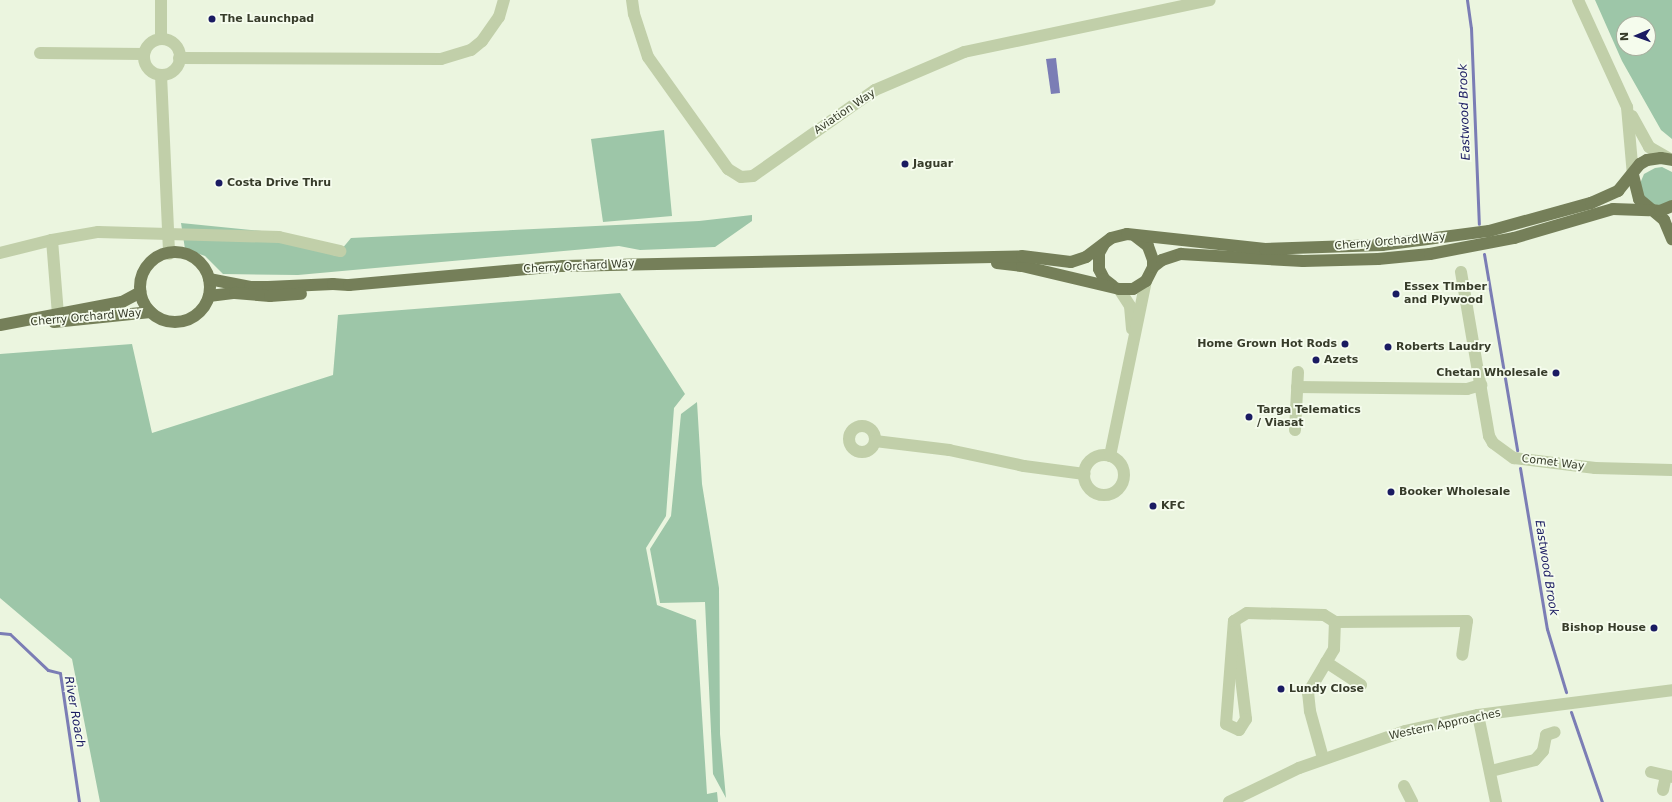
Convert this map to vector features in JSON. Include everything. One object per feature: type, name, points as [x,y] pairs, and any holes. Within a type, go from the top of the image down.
[{"type":"main road","name":"Cherry Orchard Way","points":[[209,279],[250,287],[333,284],[349,285],[563,266],[950,259],[1022,256],[1072,262],[1086,257],[1119,235],[1285,249],[1382,245],[1444,239],[1489,231],[1591,203],[1618,191],[1633,175],[1640,164],[1647,160],[1670,159]]},
{"type":"main road","points":[[1633,175],[1636,193],[1642,204],[1666,223],[1672,239]]},
{"type":"main road","name":"Cherry Orchard Way","points":[[1153,267],[1162,260],[1180,254],[1303,261],[1378,259],[1430,254],[1514,238],[1613,209],[1660,211],[1672,206]]},
{"type":"main road","points":[[1134,236],[1148,246],[1153,267],[1146,281]]},
{"type":"main road","points":[[1105,243],[1099,253],[1099,269],[1104,279],[1116,288]]},
{"type":"main road","points":[[168,254],[186,254],[196,260],[209,279],[209,296],[201,311],[192,318],[170,322],[150,312],[140,292],[145,270],[153,261],[168,254]]},
{"type":"main road","name":"Cherry Orchard Way","points":[[950,259],[1022,266],[1116,288],[1132,289],[1146,281]]},
{"type":"main road","points":[[209,296],[235,293],[270,296],[334,290],[349,285]]},
{"type":"main road","name":"Cherry Orchard Way","points":[[0,325],[122,302],[140,292]]},
{"type":"main road","name":"Cherry Orchard Way","points":[[22,322],[32,325],[150,312]]},
{"type":"street","points":[[160,39],[161,0]]},
{"type":"street","points":[[179,58],[441,59],[471,50],[482,41],[499,17],[504,0]]},
{"type":"street","name":"Aviation Way","points":[[632,0],[634,14],[648,57],[728,169],[741,177],[753,176],[875,90],[964,52],[1210,0]]},
{"type":"street","points":[[1578,0],[1627,108],[1649,147],[1670,159]]},
{"type":"street","points":[[160,39],[150,44],[144,54],[146,66],[161,75]]},
{"type":"street","points":[[160,39],[176,46],[179,58],[172,71],[161,75]]},
{"type":"street","points":[[40,53],[144,54]]},
{"type":"street","points":[[161,75],[168,254]]},
{"type":"street","points":[[1627,108],[1633,175]]},
{"type":"street","points":[[0,253],[52,240],[98,232],[279,237],[340,251]]},
{"type":"street","points":[[52,240],[58,314]]},
{"type":"street","name":"Comet Way","points":[[1461,272],[1489,436],[1493,443],[1520,459],[1595,468],[1672,470]]},
{"type":"street","points":[[1110,456],[1146,281]]},
{"type":"street","points":[[1116,288],[1130,306],[1133,340]]},
{"type":"street","points":[[1295,430],[1298,372]]},
{"type":"street","points":[[1297,387],[1467,389],[1481,385]]},
{"type":"street","points":[[875,441],[949,450],[1084,474]]},
{"type":"street","points":[[1110,456],[1120,463],[1124,475],[1117,491],[1106,496],[1095,493],[1087,485],[1084,474],[1093,459],[1110,456]]},
{"type":"street","points":[[1234,621],[1247,613],[1324,615],[1335,622],[1467,621],[1462,655]]},
{"type":"street","points":[[1234,621],[1246,719],[1239,730],[1226,724],[1234,621]]},
{"type":"street","points":[[1323,758],[1308,702],[1311,687],[1334,649],[1335,622]]},
{"type":"street","points":[[1326,662],[1361,684]]},
{"type":"street","name":"Western Approaches","points":[[1229,802],[1271,780],[1323,758],[1405,731],[1478,715],[1672,690]]},
{"type":"street","points":[[1478,715],[1496,802]]},
{"type":"street","points":[[1490,772],[1535,760],[1543,750],[1546,735],[1555,732]]},
{"type":"street","points":[[1651,772],[1669,776],[1663,790]]},
{"type":"street","points":[[1404,786],[1412,802]]},
{"type":"green space","points":[[1595,0],[1672,0],[1672,139],[1661,130],[1620,56],[1656,56],[1656,16],[1616,16],[1616,47]]},
{"type":"green space","points":[[664,130],[672,216],[603,222],[591,139]]},
{"type":"green space","points":[[1662,167],[1672,172],[1672,203],[1666,206],[1647,204],[1639,186],[1644,174],[1655,168]]},
{"type":"green space","points":[[752,215],[752,221],[715,247],[640,250],[619,246],[298,275],[223,274],[205,256],[185,249],[181,223],[272,232],[336,256],[351,238],[699,221]]},
{"type":"green space","points":[[620,293],[685,394],[674,408],[666,516],[646,548],[657,605],[696,620],[707,794],[717,792],[718,802],[100,802],[72,659],[0,598],[0,354],[132,344],[152,433],[333,375],[338,315]]},
{"type":"green space","points":[[697,402],[702,484],[719,588],[720,734],[726,798],[713,774],[705,602],[660,603],[650,549],[671,516],[681,414]]},
{"type":"water","points":[[1056,58],[1060,93],[1051,94],[1046,59]]},
{"type":"waterway","name":"Eastwood Brook","points":[[1467,0],[1471,28],[1479,224]]},
{"type":"waterway","name":"Eastwood Brook","points":[[1484,254],[1517,450]]},
{"type":"waterway","name":"Eastwood Brook","points":[[1520,468],[1547,629],[1566,692]]},
{"type":"waterway","name":"River Roach","points":[[0,633],[10,634],[48,670],[60,673],[79,802]]},
{"type":"waterway","name":"Eastwood Brook","points":[[1571,712],[1602,802]]},
{"type":"place","name":"The Launchpad","points":[[212,19]]},
{"type":"place","name":"Jaguar","points":[[905,164]]},
{"type":"place","name":"Costa Drive Thru","points":[[219,183]]},
{"type":"place","name":"Essex TImber and Plywood","points":[[1396,294]]},
{"type":"place","name":"Home Grown Hot Rods","points":[[1345,344]]},
{"type":"place","name":"Roberts Laudry","points":[[1388,347]]},
{"type":"place","name":"Azets","points":[[1316,360]]},
{"type":"place","name":"Chetan Wholesale","points":[[1556,373]]},
{"type":"place","name":"Targa Telematics / Viasat","points":[[1249,417]]},
{"type":"place","name":"Booker Wholesale","points":[[1391,492]]},
{"type":"place","name":"KFC","points":[[1153,506]]},
{"type":"place","name":"Bishop House","points":[[1654,628]]},
{"type":"place","name":"Lundy Close","points":[[1281,689]]}]
